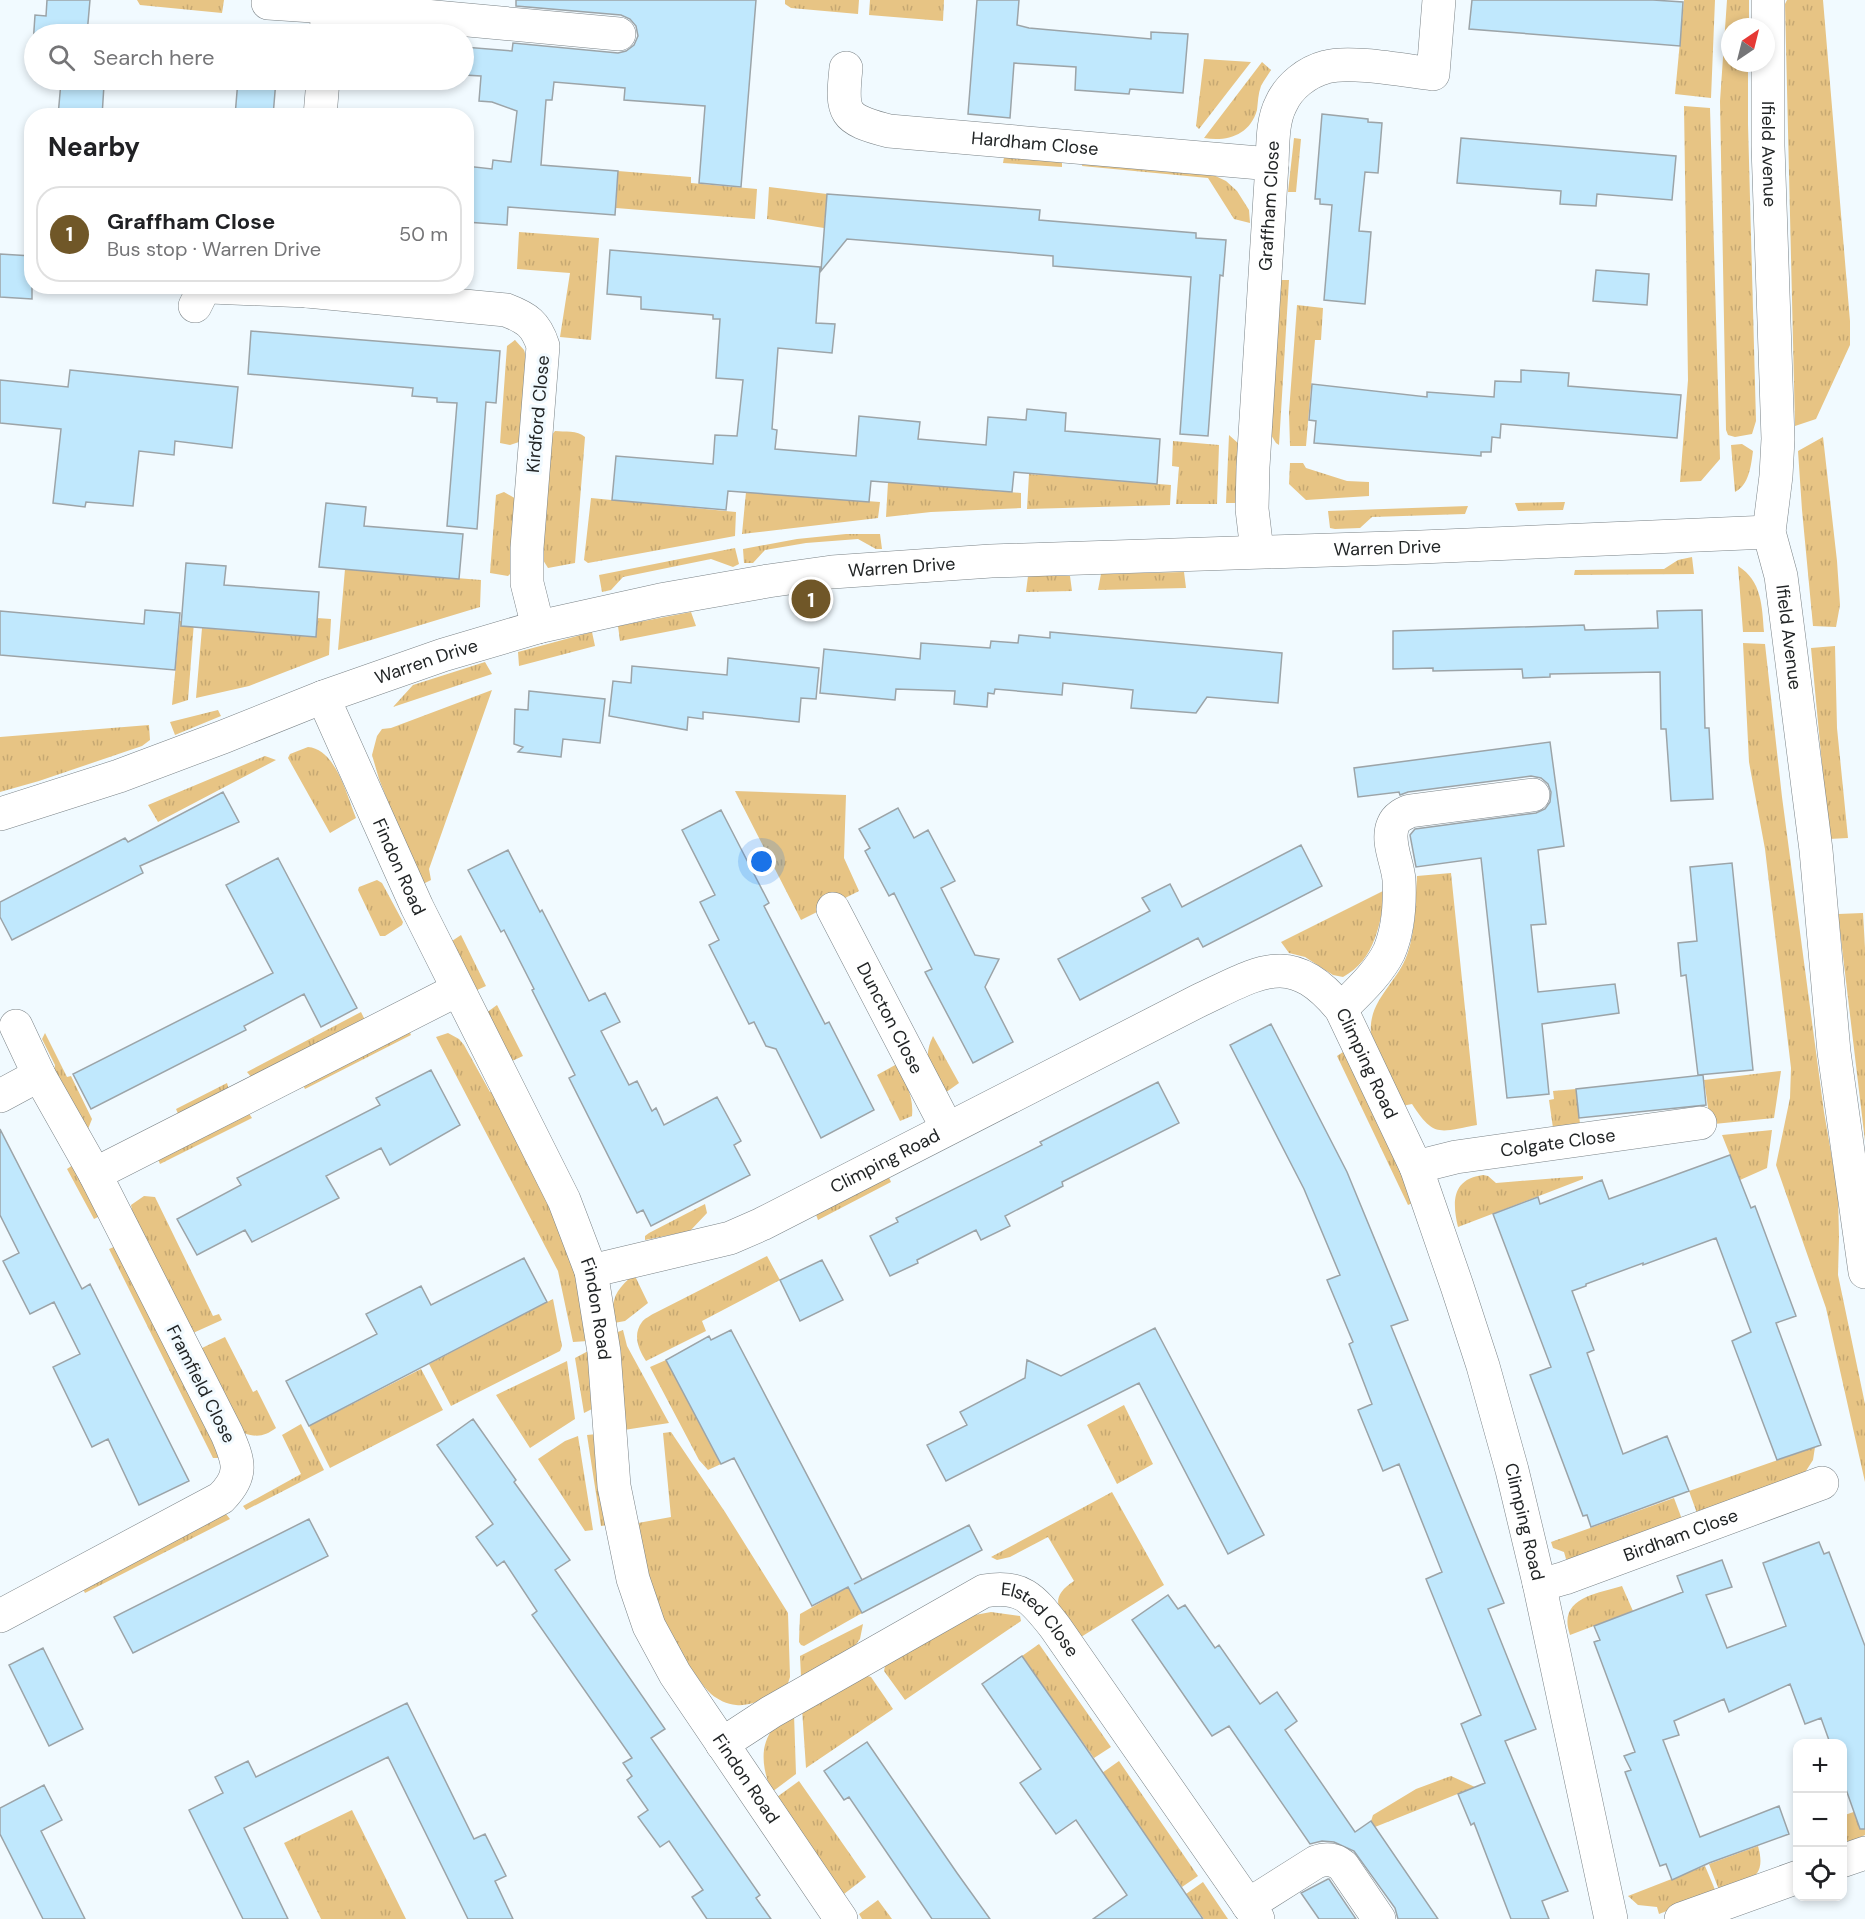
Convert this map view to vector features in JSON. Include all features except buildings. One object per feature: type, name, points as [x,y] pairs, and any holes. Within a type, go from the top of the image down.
[{"type":"street","name":"Graffham Close","points":[[1257,550],[1252,509],[1253,467],[1272,164],[1275,124],[1280,105],[1291,88],[1308,74],[1327,66],[1348,65],[1433,74],[1439,0]]},
{"type":"street","name":"Ifield Avenue","points":[[1768,0],[1768,146],[1778,439],[1776,476],[1768,532],[1782,586],[1816,850],[1834,1052],[1865,1272]]},
{"type":"street","points":[[268,3],[327,21],[394,24]]},
{"type":"street","points":[[474,28],[619,34]]},
{"type":"street","name":"Hardham Close","points":[[846,68],[843,98],[845,110],[866,125],[889,131],[1272,164]]},
{"type":"street","points":[[321,108],[322,90]]},
{"type":"street","name":"Kirdford Close","points":[[195,306],[201,294]]},
{"type":"street","name":"Kirdford Close","points":[[354,294],[506,310],[524,317],[539,332],[543,346],[527,548],[527,583],[538,627]]},
{"type":"street","name":"Warren Drive","points":[[0,814],[130,772],[323,697],[443,655],[538,627],[660,600],[768,581],[832,572],[991,561],[1768,532]]},
{"type":"street","name":"Findon Road","points":[[323,697],[370,805],[457,990],[564,1200],[591,1271],[604,1352],[614,1486],[633,1579],[649,1626],[670,1665],[841,1919]]},
{"type":"street","points":[[1341,1009],[1379,968],[1388,952],[1395,931],[1399,879],[1392,825],[1399,816],[1410,811],[1533,795]]},
{"type":"street","name":"Duncton Close","points":[[833,909],[947,1128]]},
{"type":"street","name":"Climping Road","points":[[591,1271],[730,1238],[762,1224],[947,1128],[1255,974],[1275,969],[1292,972],[1312,980],[1326,990],[1341,1009],[1416,1167],[1483,1366],[1512,1470],[1539,1583],[1611,1919]]},
{"type":"street","points":[[95,1174],[457,990]]},
{"type":"street","name":"Framfield Close","points":[[0,1616],[221,1498],[233,1487],[238,1471],[236,1455],[227,1434],[95,1174],[39,1076],[16,1026]]},
{"type":"street","points":[[0,1096],[39,1076]]},
{"type":"street","name":"Colgate Close","points":[[1416,1167],[1456,1157],[1700,1123]]},
{"type":"street","name":"Birdham Close","points":[[1539,1583],[1564,1578],[1822,1483]]},
{"type":"street","name":"Elsted Close","points":[[722,1744],[771,1712],[984,1591],[997,1589],[1023,1593],[1034,1600],[1055,1627],[1253,1912]]},
{"type":"street","points":[[1847,1859],[1865,1853]]},
{"type":"street","points":[[1253,1912],[1316,1862],[1326,1858],[1335,1860],[1344,1866],[1379,1919]]},
{"type":"street","points":[[1681,1919],[1793,1878]]},
{"type":"green space","points":[[137,0],[224,0],[222,13],[140,5]]},
{"type":"green space","points":[[785,0],[859,0],[858,14],[791,8],[785,4]]},
{"type":"green space","points":[[870,0],[944,0],[943,21],[869,15]]},
{"type":"green space","points":[[1684,0],[1715,0],[1711,98],[1675,94]]},
{"type":"green space","points":[[1727,0],[1749,0],[1749,18],[1726,18]]},
{"type":"green space","points":[[1787,0],[1823,0],[1850,321],[1850,345],[1816,419],[1795,426],[1785,4]]},
{"type":"green space","points":[[1204,59],[1251,62],[1199,129],[1196,126]]},
{"type":"green space","points":[[1262,62],[1271,70],[1261,86],[1254,119],[1236,135],[1221,139],[1204,138]]},
{"type":"green space","points":[[1722,72],[1748,72],[1756,421],[1752,434],[1735,437],[1728,435],[1726,430],[1720,101]]},
{"type":"green space","points":[[1684,106],[1710,108],[1720,459],[1701,481],[1680,482],[1688,380]]},
{"type":"green space","points":[[1294,138],[1301,139],[1296,192],[1288,192]]},
{"type":"green space","points":[[1004,157],[1062,160],[1062,167],[1003,163]]},
{"type":"green space","points":[[1083,161],[1205,171],[1226,181],[1237,191],[1249,210],[1250,223],[1234,219],[1208,178],[1082,166]]},
{"type":"green space","points":[[618,171],[691,177],[691,183],[757,189],[755,219],[616,208]]},
{"type":"green space","points":[[769,187],[827,194],[824,228],[767,219]]},
{"type":"green space","points":[[519,232],[599,238],[591,340],[560,337],[570,273],[517,269]]},
{"type":"green space","points":[[1281,280],[1289,280],[1279,445],[1271,435]]},
{"type":"green space","points":[[1297,305],[1323,308],[1321,340],[1315,340],[1306,446],[1290,446],[1289,412]]},
{"type":"green space","points":[[515,340],[524,350],[527,361],[522,441],[510,445],[500,443],[507,346]]},
{"type":"green space","points":[[555,431],[575,432],[585,437],[575,563],[548,568],[543,560],[542,551],[551,436]]},
{"type":"green space","points":[[1229,435],[1239,444],[1237,503],[1226,503]]},
{"type":"green space","points":[[1823,437],[1837,561],[1840,605],[1836,627],[1813,626],[1802,510],[1798,451]]},
{"type":"green space","points":[[1173,441],[1219,445],[1217,504],[1176,504],[1179,467],[1172,466]]},
{"type":"green space","points":[[1742,444],[1753,451],[1746,480],[1735,492],[1731,445]]},
{"type":"green space","points":[[1290,463],[1303,463],[1306,468],[1347,481],[1369,482],[1369,496],[1306,500],[1289,484]]},
{"type":"green space","points":[[1029,474],[1171,485],[1170,505],[1027,509]]},
{"type":"green space","points":[[888,482],[1021,493],[1021,508],[931,512],[886,517]]},
{"type":"green space","points":[[504,492],[518,500],[512,572],[508,576],[490,573],[496,495]]},
{"type":"green space","points":[[746,492],[880,502],[878,518],[742,534]]},
{"type":"green space","points":[[591,498],[736,512],[735,536],[588,563],[584,560]]},
{"type":"green space","points":[[1565,502],[1563,510],[1518,511],[1515,503]]},
{"type":"green space","points":[[1468,506],[1465,514],[1372,517],[1360,528],[1335,529],[1330,528],[1328,511]]},
{"type":"green space","points":[[846,534],[880,534],[882,549],[876,549],[858,539],[806,543],[765,550],[753,563],[744,563],[743,549],[797,539]]},
{"type":"green space","points":[[735,548],[739,564],[733,567],[711,559],[623,577],[611,590],[602,592],[599,575]]},
{"type":"green space","points":[[1692,557],[1694,574],[1574,575],[1575,570],[1664,569],[1678,560]]},
{"type":"green space","points":[[1738,566],[1752,579],[1756,587],[1761,604],[1764,632],[1743,632]]},
{"type":"green space","points":[[345,569],[481,580],[480,607],[338,650]]},
{"type":"green space","points":[[1184,572],[1186,588],[1098,590],[1101,574]]},
{"type":"green space","points":[[1028,576],[1070,576],[1072,591],[1026,592]]},
{"type":"green space","points":[[691,612],[696,626],[620,641],[618,626]]},
{"type":"green space","points":[[317,618],[331,619],[329,655],[249,686],[196,698],[202,628],[315,637]]},
{"type":"green space","points":[[180,621],[194,622],[188,700],[172,705]]},
{"type":"green space","points":[[592,632],[595,646],[519,666],[518,652]]},
{"type":"green space","points":[[1743,643],[1765,644],[1782,797],[1824,1112],[1838,1193],[1838,1275],[1865,1404],[1865,1482],[1826,1308],[1776,1165],[1790,1098],[1791,1068],[1765,849],[1749,762]]},
{"type":"green space","points":[[1835,646],[1837,728],[1848,838],[1829,839],[1811,648]]},
{"type":"green space","points":[[485,662],[492,674],[393,707],[413,685]]},
{"type":"green space","points":[[492,690],[429,869],[431,880],[421,885],[379,779],[372,755],[377,736],[382,729],[391,728]]},
{"type":"green space","points":[[218,710],[221,716],[175,735],[170,722]]},
{"type":"green space","points":[[149,725],[150,740],[142,746],[0,792],[0,737]]},
{"type":"green space","points":[[308,747],[318,750],[333,765],[356,818],[330,833],[288,758],[290,754]]},
{"type":"green space","points":[[265,756],[276,760],[158,822],[148,805]]},
{"type":"green space","points":[[735,791],[846,795],[844,858],[859,891],[801,920]]},
{"type":"green space","points":[[1451,873],[1477,1125],[1438,1130],[1426,1123],[1412,1104],[1402,1106],[1371,1033],[1371,1022],[1378,1002],[1402,965],[1410,946],[1415,916],[1417,876]]},
{"type":"green space","points":[[377,880],[382,883],[403,922],[385,936],[380,936],[358,890],[359,887]]},
{"type":"green space","points":[[1385,890],[1378,928],[1369,951],[1354,970],[1343,977],[1333,975],[1305,957],[1289,953],[1281,942]]},
{"type":"green space","points":[[1863,913],[1865,948],[1865,1141],[1838,914]]},
{"type":"green space","points":[[461,935],[486,986],[475,991],[449,943]]},
{"type":"green space","points":[[497,1005],[523,1056],[512,1061],[486,1013]]},
{"type":"green space","points":[[361,1012],[365,1020],[252,1078],[247,1072]]},
{"type":"green space","points":[[408,1028],[411,1035],[305,1089],[302,1083]]},
{"type":"green space","points":[[45,1033],[67,1077],[71,1076],[92,1119],[88,1129],[60,1090],[54,1073],[55,1065],[42,1039]]},
{"type":"green space","points":[[448,1033],[464,1045],[490,1092],[497,1091],[541,1174],[576,1270],[588,1341],[573,1342],[558,1271],[436,1037]]},
{"type":"green space","points":[[933,1036],[959,1083],[945,1093],[932,1072],[928,1059]]},
{"type":"green space","points":[[1346,1050],[1415,1202],[1408,1205],[1337,1056]]},
{"type":"green space","points":[[897,1064],[912,1102],[912,1116],[900,1121],[877,1075]]},
{"type":"green space","points":[[1781,1071],[1774,1118],[1714,1124],[1710,1121],[1704,1080]]},
{"type":"green space","points":[[227,1083],[229,1090],[179,1116],[176,1109]]},
{"type":"green space","points":[[1576,1089],[1580,1124],[1553,1128],[1549,1100],[1554,1099],[1553,1091]]},
{"type":"green space","points":[[248,1112],[252,1118],[160,1164],[157,1157]]},
{"type":"green space","points":[[1772,1130],[1767,1168],[1740,1180],[1722,1135]]},
{"type":"green space","points":[[73,1165],[100,1216],[94,1219],[67,1169]]},
{"type":"green space","points":[[888,1175],[891,1182],[818,1220],[815,1212]]},
{"type":"green space","points":[[1483,1175],[1496,1183],[1583,1176],[1583,1179],[1458,1227],[1455,1209],[1457,1193],[1465,1181]]},
{"type":"green space","points":[[144,1196],[155,1197],[213,1316],[219,1314],[222,1320],[193,1333],[133,1216],[131,1205]]},
{"type":"green space","points":[[705,1204],[707,1213],[690,1231],[645,1240],[645,1236],[649,1233]]},
{"type":"green space","points":[[116,1246],[220,1458],[213,1458],[109,1249]]},
{"type":"green space","points":[[767,1256],[780,1280],[702,1321],[706,1331],[646,1361],[637,1337],[639,1327],[644,1320]]},
{"type":"green space","points":[[634,1274],[648,1303],[625,1321],[614,1323],[613,1307],[616,1296]]},
{"type":"green space","points":[[553,1299],[562,1346],[560,1351],[451,1406],[429,1364]]},
{"type":"green space","points":[[623,1330],[627,1346],[669,1423],[624,1430],[615,1333]]},
{"type":"green space","points":[[225,1337],[253,1392],[257,1390],[276,1428],[268,1433],[257,1436],[244,1433],[200,1353],[202,1348]]},
{"type":"green space","points":[[590,1350],[594,1408],[584,1413],[575,1358]]},
{"type":"green space","points":[[666,1360],[721,1464],[708,1470],[699,1460],[650,1367]]},
{"type":"green space","points":[[567,1361],[575,1419],[530,1448],[496,1395]]},
{"type":"green space","points":[[421,1369],[443,1410],[330,1468],[309,1426]]},
{"type":"green space","points":[[1124,1405],[1153,1464],[1117,1484],[1087,1425]]},
{"type":"green space","points":[[301,1424],[324,1470],[246,1510],[243,1506],[301,1474],[282,1435]]},
{"type":"green space","points":[[671,1432],[725,1512],[788,1613],[790,1677],[787,1686],[750,1704],[726,1703],[704,1686],[673,1638],[660,1614],[653,1594],[638,1523],[671,1517],[663,1433]]},
{"type":"green space","points":[[597,1434],[608,1525],[601,1526],[587,1435]]},
{"type":"green space","points":[[578,1436],[593,1530],[585,1531],[538,1459],[565,1441]]},
{"type":"green space","points":[[1815,1447],[1813,1460],[1804,1474],[1698,1516],[1689,1491]]},
{"type":"green space","points":[[1112,1492],[1164,1585],[1081,1637],[1063,1615],[1058,1602],[1065,1588],[1074,1581],[1048,1537],[1010,1557],[997,1560],[991,1557]]},
{"type":"green space","points":[[1674,1498],[1683,1522],[1579,1559],[1566,1559],[1564,1552],[1553,1548],[1551,1542]]},
{"type":"green space","points":[[226,1514],[230,1519],[85,1593],[82,1587]]},
{"type":"green space","points":[[1622,1586],[1633,1611],[1570,1635],[1567,1623],[1574,1605],[1591,1595]]},
{"type":"green space","points":[[848,1587],[862,1613],[804,1646],[801,1645],[799,1642],[800,1614]]},
{"type":"green space","points":[[991,1612],[1020,1616],[1021,1621],[905,1700],[884,1671],[885,1666],[975,1615]]},
{"type":"green space","points":[[863,1624],[860,1639],[854,1647],[801,1677],[800,1656]]},
{"type":"green space","points":[[1039,1644],[1111,1747],[1094,1758],[1022,1656]]},
{"type":"green space","points":[[864,1675],[871,1677],[893,1709],[806,1768],[802,1709]]},
{"type":"green space","points":[[794,1714],[796,1774],[772,1792],[764,1767],[766,1743],[776,1725]]},
{"type":"green space","points":[[1119,1761],[1198,1876],[1182,1887],[1102,1773]]},
{"type":"green space","points":[[1451,1776],[1475,1787],[1375,1827],[1371,1821],[1373,1815],[1416,1789]]},
{"type":"green space","points":[[799,1781],[866,1877],[844,1894],[777,1797]]},
{"type":"green space","points":[[1865,1808],[1865,1835],[1847,1844],[1847,1814]]},
{"type":"green space","points":[[352,1810],[406,1919],[321,1919],[284,1843]]},
{"type":"green space","points":[[1758,1846],[1760,1866],[1757,1873],[1746,1881],[1719,1890],[1709,1864]]},
{"type":"green space","points":[[1705,1866],[1716,1892],[1659,1914],[1657,1907],[1638,1905],[1628,1896]]},
{"type":"green space","points":[[1203,1882],[1228,1919],[1204,1919],[1186,1894]]},
{"type":"green space","points":[[878,1900],[892,1919],[862,1919],[859,1914]]},
{"type":"place","name":"Graffham Close","points":[[811,599]]}]
